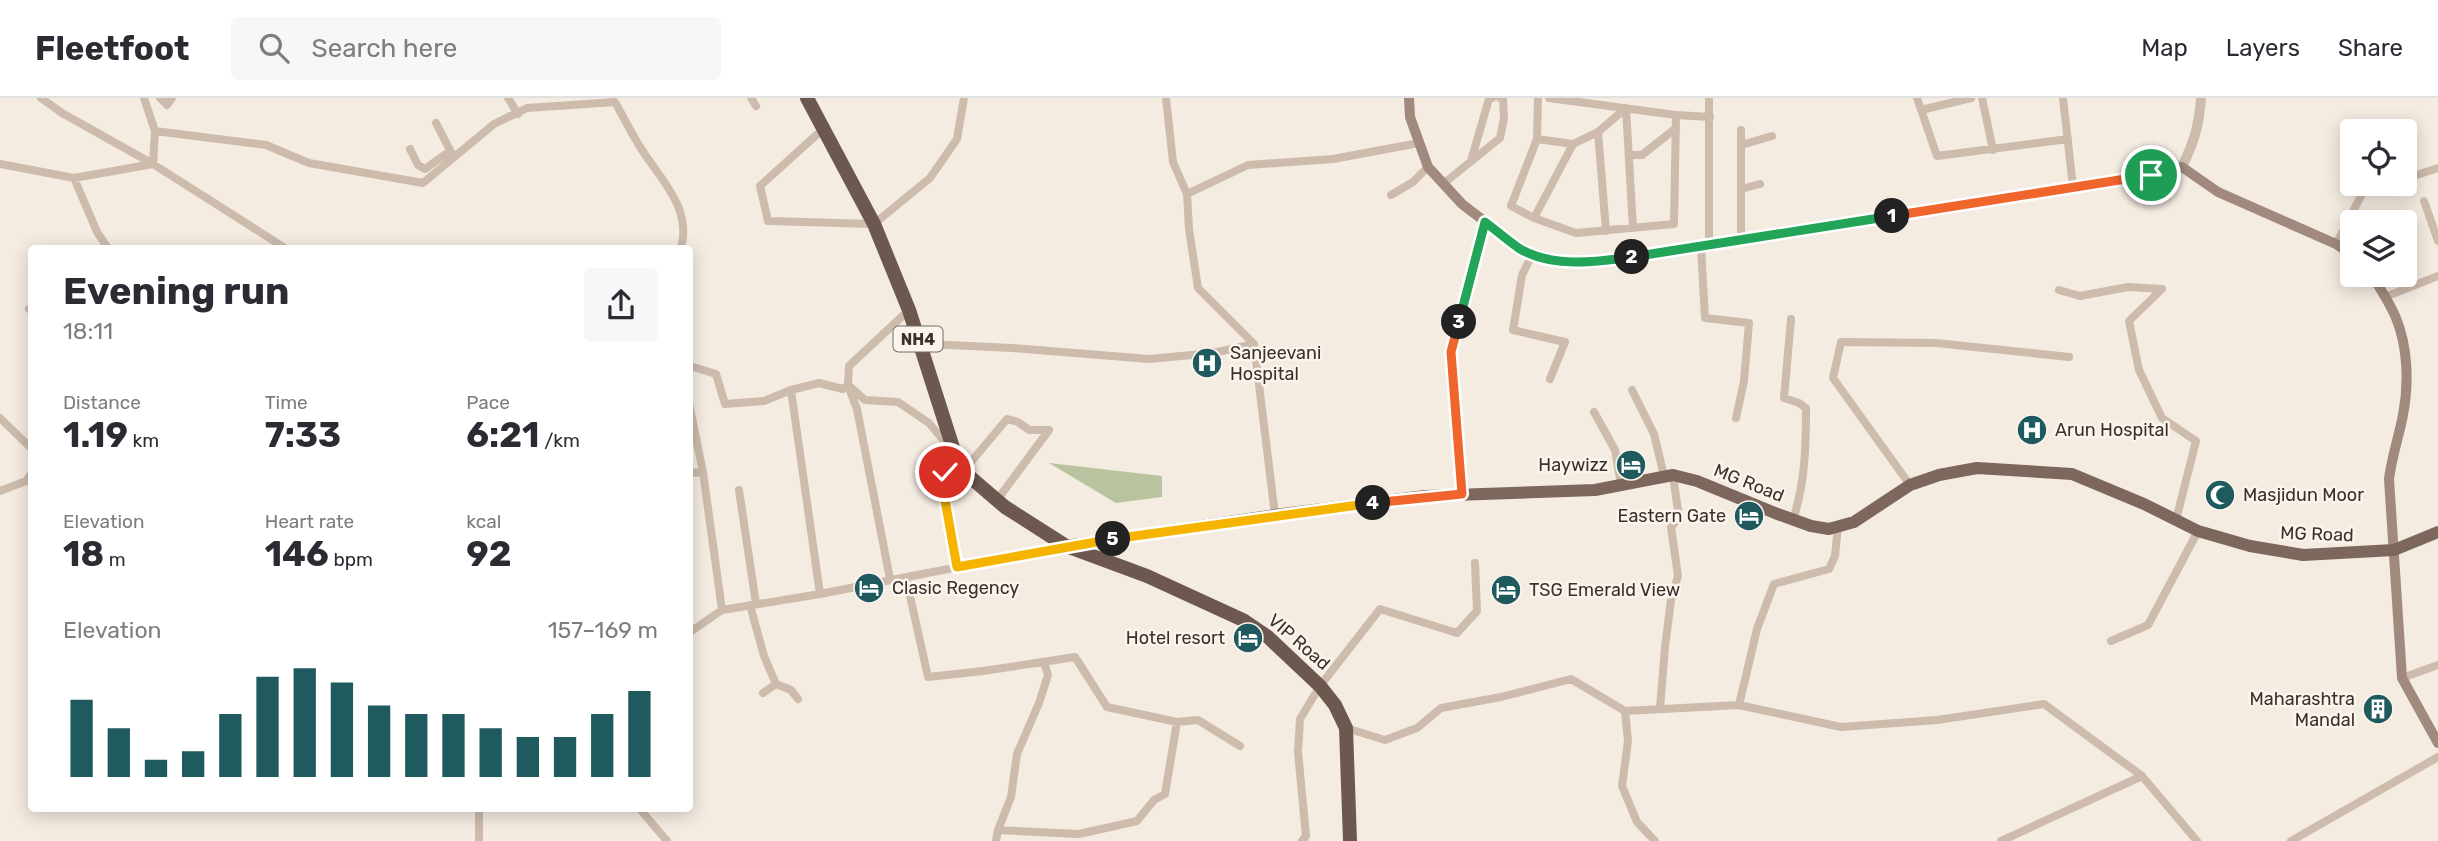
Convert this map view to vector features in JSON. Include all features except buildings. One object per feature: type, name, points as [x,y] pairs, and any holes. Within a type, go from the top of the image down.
[{"type":"highway","name":"NH4","points":[[807,98],[874,224],[909,310],[955,454],[970,477],[997,500],[1066,546]]},
{"type":"highway","name":"VIP Road","points":[[1066,546],[1147,576],[1243,620],[1268,637],[1320,686],[1335,705],[1346,728],[1350,841]]},
{"type":"main road","points":[[1409,98],[1410,117],[1428,167],[1443,184],[1462,204],[1522,250],[1555,260],[1589,264],[2151,175],[2182,167],[2218,192],[2340,247]]},
{"type":"main road","points":[[2379,287],[2396,317],[2408,383],[2403,416],[2392,453],[2389,479],[2402,678],[2438,743]]},
{"type":"main road","name":"MG Road","points":[[1066,546],[1425,496],[1595,491],[1669,476],[1697,481],[1793,520],[1829,529],[1854,522],[1910,485],[1939,475],[1977,468],[2072,474],[2198,531],[2250,546],[2303,555],[2394,550],[2438,532]]},
{"type":"street","points":[[41,98],[62,113],[153,164],[280,245]]},
{"type":"street","points":[[144,98],[155,131],[153,164]]},
{"type":"street","points":[[160,98],[167,105],[172,98]]},
{"type":"street","points":[[508,98],[518,114]]},
{"type":"street","points":[[823,129],[760,186],[768,221],[874,224],[930,178],[957,139],[964,98]]},
{"type":"street","points":[[1166,98],[1173,162],[1186,194],[1198,288],[1254,344],[1275,515]]},
{"type":"street","points":[[1471,161],[1489,99],[1492,98]]},
{"type":"street","points":[[1443,184],[1500,138],[1504,118],[1503,99],[1500,98]]},
{"type":"street","points":[[1538,98],[1537,139],[1511,206],[1534,218],[1576,233],[1674,224],[1676,115]]},
{"type":"street","points":[[1549,98],[1710,117]]},
{"type":"street","points":[[1709,98],[1705,318],[1749,323],[1744,381],[1736,418]]},
{"type":"street","points":[[1917,98],[1937,156],[2068,139]]},
{"type":"street","points":[[1921,110],[1971,98]]},
{"type":"street","points":[[1982,98],[1993,150]]},
{"type":"street","points":[[2063,98],[2073,187]]},
{"type":"street","points":[[2182,167],[2195,139],[2201,98]]},
{"type":"street","points":[[410,149],[418,165],[425,169],[452,154],[494,124],[527,108],[616,99],[640,148],[675,198],[684,220],[681,245]]},
{"type":"street","points":[[1537,139],[1573,144],[1598,132],[1626,108]]},
{"type":"street","points":[[1626,108],[1633,228]]},
{"type":"street","points":[[436,123],[452,154]]},
{"type":"street","points":[[1629,155],[1642,155],[1675,128]]},
{"type":"street","points":[[1741,130],[1741,240]]},
{"type":"street","points":[[155,131],[266,145],[309,163],[423,183],[452,154]]},
{"type":"street","points":[[1598,132],[1606,231]]},
{"type":"street","points":[[1741,145],[1772,136]]},
{"type":"street","points":[[1186,194],[1248,165],[1334,159],[1419,143]]},
{"type":"street","points":[[1534,218],[1573,144]]},
{"type":"street","points":[[0,164],[74,178],[153,164]]},
{"type":"street","points":[[1391,195],[1413,182],[1428,167]]},
{"type":"street","points":[[2417,175],[2438,169]]},
{"type":"street","points":[[74,178],[97,232],[106,245]]},
{"type":"street","points":[[1741,188],[1760,184]]},
{"type":"street","points":[[2336,244],[2361,196]]},
{"type":"street","points":[[2424,201],[2438,241]]},
{"type":"street","points":[[1462,494],[1451,352],[1485,222]]},
{"type":"street","points":[[97,232],[99,245]]},
{"type":"street","points":[[1533,253],[1522,275],[1513,330],[1565,342],[1550,379]]},
{"type":"street","points":[[2385,297],[2438,276]]},
{"type":"street","points":[[2059,290],[2080,296],[2128,287],[2162,289],[2129,321],[2139,370],[2162,418],[2196,440],[2176,520]]},
{"type":"street","points":[[890,579],[857,409],[848,385],[849,366],[909,310],[927,344],[1149,359],[1213,353],[1254,344]]},
{"type":"street","points":[[1791,318],[1784,398],[1806,408],[1804,472],[1793,520]]},
{"type":"street","points":[[1910,485],[1833,378],[1841,342],[1936,344],[2069,357]]},
{"type":"street","points":[[693,367],[716,374],[725,404],[764,401],[819,383],[843,389],[848,385]]},
{"type":"street","points":[[848,385],[865,400],[898,402],[929,423],[955,454],[945,472],[945,500],[957,567]]},
{"type":"street","points":[[791,390],[820,594]]},
{"type":"street","points":[[1632,390],[1654,434],[1669,476],[1679,519],[1671,527],[1678,576],[1668,623],[1660,708]]},
{"type":"street","points":[[1594,412],[1615,450],[1621,484]]},
{"type":"street","points":[[0,418],[28,445]]},
{"type":"street","points":[[965,468],[1007,419],[1018,422],[1028,430],[1049,430],[997,500]]},
{"type":"street","points":[[693,423],[703,472],[722,610]]},
{"type":"street","points":[[693,473],[703,472]]},
{"type":"street","points":[[0,491],[28,478]]},
{"type":"street","points":[[739,490],[753,605],[764,656],[776,684],[791,690],[798,699]]},
{"type":"street","points":[[1738,705],[1757,629],[1774,584],[1829,569],[1835,556],[1838,526]]},
{"type":"street","points":[[2111,641],[2148,625],[2198,531]]},
{"type":"street","points":[[693,630],[722,610],[906,578],[1066,546]]},
{"type":"street","points":[[1302,841],[1306,836],[1298,752],[1300,719],[1320,686],[1380,609],[1457,633],[1477,611],[1475,563]]},
{"type":"street","points":[[906,578],[929,677],[1075,657],[1107,707],[1177,722],[1198,720],[1240,746]]},
{"type":"street","points":[[996,841],[1010,797],[1017,754],[1040,703],[1048,675],[1044,662]]},
{"type":"street","points":[[2402,678],[2438,665]]},
{"type":"street","points":[[1346,728],[1385,740],[1417,728],[1441,708],[1502,697],[1571,679],[1625,711],[1738,705],[1841,727],[1937,720],[2044,704],[2142,776],[2197,841]]},
{"type":"street","points":[[763,694],[776,684]]},
{"type":"street","points":[[1625,711],[1628,741],[1622,786],[1637,822],[1655,841]]},
{"type":"street","points":[[999,830],[1079,834],[1138,821],[1154,800],[1165,794],[1177,722]]},
{"type":"street","points":[[2291,841],[2438,757]]},
{"type":"street","points":[[2001,841],[2142,776]]},
{"type":"street","points":[[479,812],[479,841]]},
{"type":"street","points":[[642,812],[667,841]]},
{"type":"green space","points":[[1049,463],[1162,476],[1162,497],[1116,503]]},
{"type":"place","name":"Sanjeevani Hospital","points":[[1207,363]]},
{"type":"place","name":"Arun Hospital","points":[[2032,430]]},
{"type":"place","name":"Haywizz","points":[[1631,465]]},
{"type":"place","name":"Masjidun Moor","points":[[2220,495]]},
{"type":"place","name":"Eastern Gate","points":[[1749,516]]},
{"type":"place","name":"Clasic Regency","points":[[869,588]]},
{"type":"place","name":"TSG Emerald View","points":[[1506,590]]},
{"type":"place","name":"Hotel resort","points":[[1248,638]]},
{"type":"place","name":"Maharashtra Mandal","points":[[2378,709]]},
{"type":"route","points":[[945,472],[945,500],[957,567],[1066,546],[1275,515],[1425,496],[1462,494],[1451,352],[1485,222],[1522,250],[1555,260],[1589,264],[2151,175]]}]
